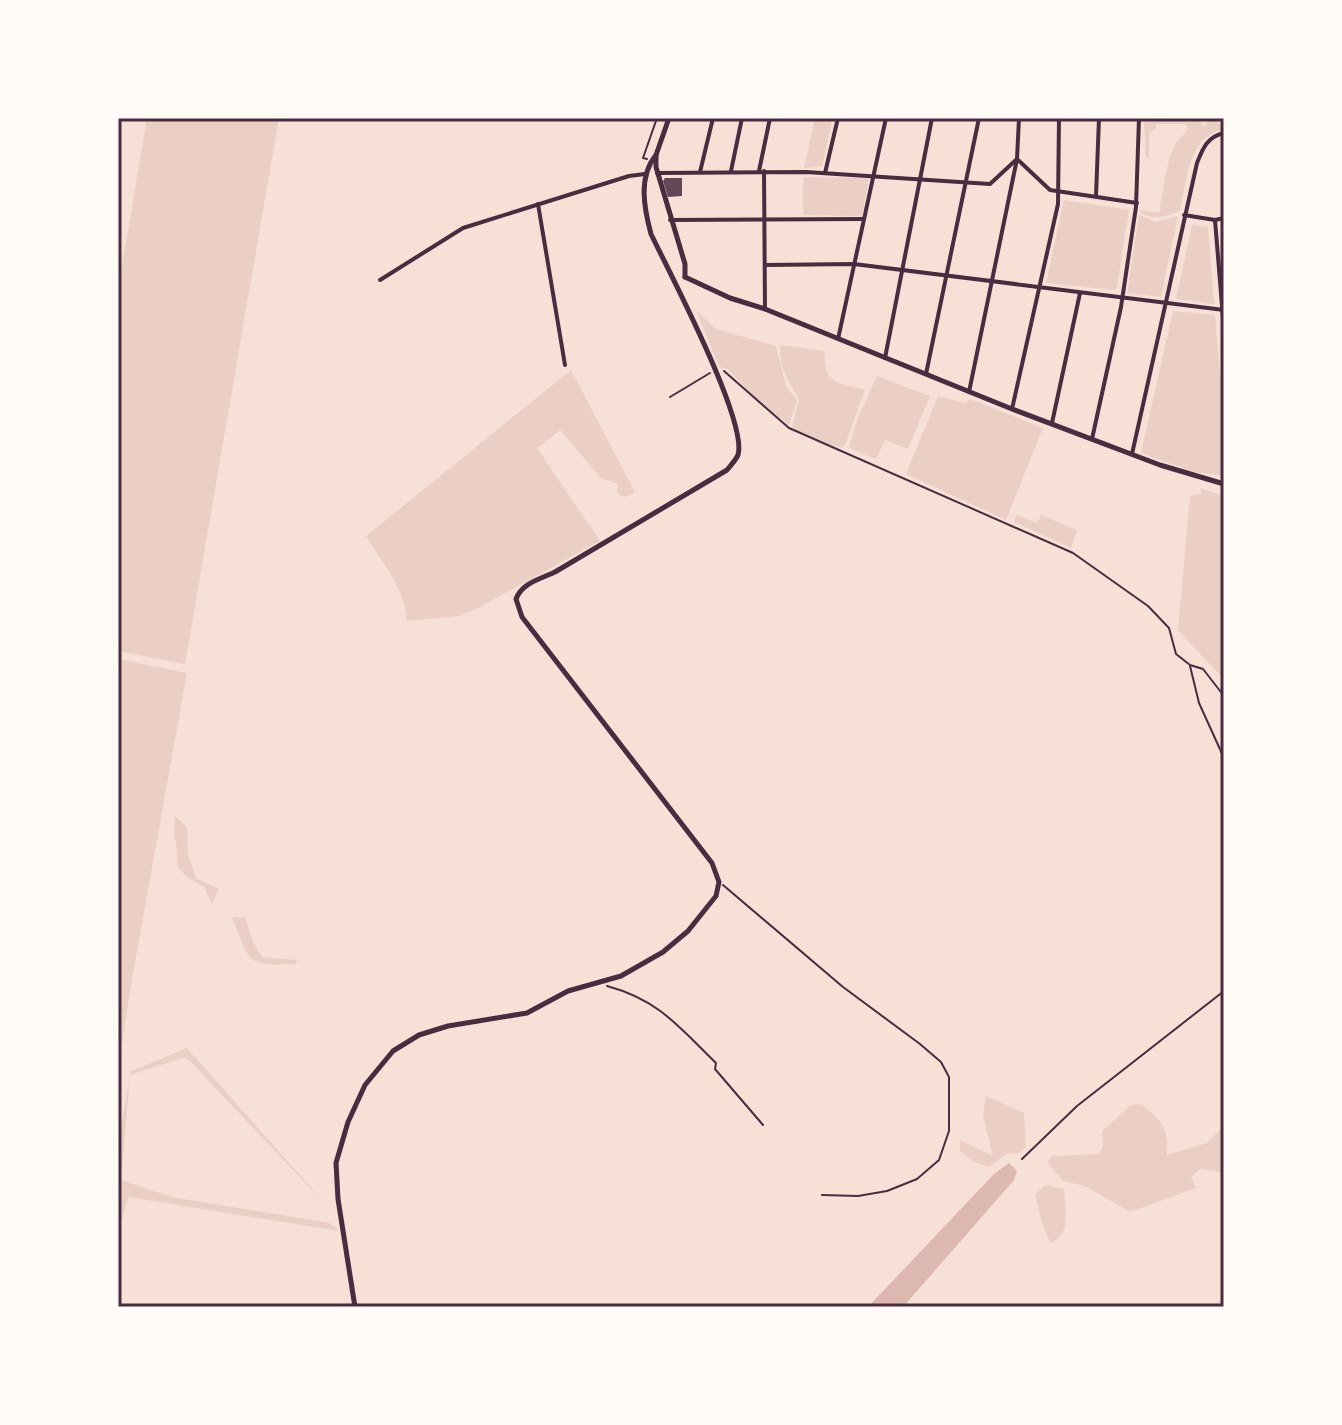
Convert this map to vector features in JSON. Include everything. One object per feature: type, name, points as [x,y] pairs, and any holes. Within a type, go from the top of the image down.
[{"type":"street","points":[[355,1307],[338,1199],[336,1163],[348,1122],[365,1085],[393,1051],[419,1035],[448,1026],[527,1013],[568,991],[621,976],[672,945],[708,909],[716,896],[719,882],[712,863],[522,617],[516,599],[519,590],[526,585],[555,572],[727,470],[738,455],[737,430],[716,371],[647,221],[645,174],[656,155],[669,118]]},
{"type":"street","points":[[700,172],[713,118]]},
{"type":"street","points":[[731,171],[742,118]]},
{"type":"street","points":[[765,309],[762,171],[770,118]]},
{"type":"street","points":[[825,173],[838,118]]},
{"type":"street","points":[[838,339],[886,118]]},
{"type":"street","points":[[885,358],[932,118]]},
{"type":"street","points":[[926,374],[979,118]]},
{"type":"street","points":[[969,392],[1017,159],[1019,118]]},
{"type":"street","points":[[1012,409],[1058,204],[1059,118]]},
{"type":"street","points":[[1096,196],[1099,118]]},
{"type":"street","points":[[1092,439],[1123,298],[1137,203],[1139,118]]},
{"type":"street","points":[[1132,454],[1197,163],[1204,144],[1215,135],[1224,133]]},
{"type":"street","points":[[656,155],[657,173],[685,264],[685,277]]},
{"type":"street","points":[[657,173],[825,173],[990,184],[1017,159]]},
{"type":"street","points":[[1017,159],[1050,190],[1137,203]]},
{"type":"street","points":[[380,280],[463,228],[629,176],[645,174]]},
{"type":"street","points":[[538,204],[565,365]]},
{"type":"street","points":[[1184,215],[1215,220],[1224,218]]},
{"type":"street","points":[[670,220],[864,219]]},
{"type":"street","points":[[1215,220],[1224,330]]},
{"type":"street","points":[[765,265],[854,264],[1223,310]]},
{"type":"street","points":[[673,282],[685,277],[730,298],[765,309],[1012,409],[1213,483],[1224,484]]},
{"type":"street","points":[[1052,424],[1080,293]]},
{"type":"path","points":[[651,162],[643,158],[657,118]]},
{"type":"path","points":[[670,397],[716,371],[725,371],[789,428],[1073,553],[1148,606],[1169,628],[1176,654],[1190,665],[1203,669],[1224,696]]},
{"type":"path","points":[[1190,665],[1199,703],[1224,758]]},
{"type":"path","points":[[719,882],[843,987],[920,1044],[941,1062],[949,1077],[949,1131],[939,1160],[917,1179],[887,1191],[858,1196],[822,1195]]},
{"type":"path","points":[[596,983],[637,995],[663,1011],[716,1063],[715,1069],[763,1125]]},
{"type":"path","points":[[1022,1159],[1077,1106],[1224,991]]},
{"type":"shaded area","points":[[147,118],[279,118],[185,664],[118,651],[118,289]]},
{"type":"shaded area","points":[[815,118],[833,118],[822,166],[804,168]]},
{"type":"shaded area","points":[[1144,118],[1202,118],[1202,125],[1206,126],[1207,118],[1216,118],[1223,129],[1211,134],[1195,151],[1180,211],[1160,217],[1151,217],[1141,213],[1141,210],[1159,213],[1170,157],[1188,128],[1185,124],[1156,124],[1149,134],[1149,157],[1146,158]]},
{"type":"shaded area","points":[[803,177],[869,178],[862,216],[803,215]]},
{"type":"shaded area","points":[[1064,200],[1129,210],[1115,290],[1046,283]]},
{"type":"shaded area","points":[[1139,215],[1156,222],[1178,216],[1161,297],[1127,293]]},
{"type":"shaded area","points":[[1192,225],[1208,227],[1214,304],[1176,299]]},
{"type":"shaded area","points":[[696,310],[716,329],[776,346],[786,386],[797,400],[789,425],[753,396],[728,369],[719,367]]},
{"type":"shaded area","points":[[1173,311],[1215,315],[1224,422],[1224,470],[1220,475],[1193,472],[1141,453]]},
{"type":"shaded area","points":[[780,345],[825,351],[829,376],[840,383],[865,390],[845,445],[841,448],[802,435],[792,427],[799,399],[783,367]]},
{"type":"shaded area","points":[[571,370],[635,492],[626,497],[617,493],[618,484],[601,478],[560,430],[537,448],[600,541],[460,616],[406,621],[399,589],[366,536]]},
{"type":"shaded area","points":[[877,376],[930,396],[908,449],[885,440],[876,459],[849,446]]},
{"type":"shaded area","points":[[938,396],[965,403],[970,399],[1043,428],[1006,520],[906,474]]},
{"type":"shaded area","points":[[1201,488],[1224,496],[1224,676],[1178,630],[1190,496],[1201,494]]},
{"type":"shaded area","points":[[1016,515],[1037,523],[1041,515],[1077,530],[1071,548],[1014,522]]},
{"type":"shaded area","points":[[118,659],[187,673],[118,1071]]},
{"type":"shaded area","points":[[175,816],[187,827],[188,855],[196,878],[219,889],[212,904],[204,887],[187,877],[178,867]]},
{"type":"shaded area","points":[[232,917],[245,917],[253,942],[262,957],[297,960],[296,964],[266,964],[251,958]]},
{"type":"shaded area","points":[[187,1048],[330,1209],[186,1057],[130,1075],[131,1071]]},
{"type":"shaded area","points":[[130,1078],[121,1180],[172,1197],[330,1223],[339,1231],[128,1197],[118,1234],[118,1144]]},
{"type":"shaded area","points":[[986,1096],[1024,1113],[1026,1147],[1019,1153],[1007,1154],[989,1167],[974,1162],[960,1151],[960,1140],[993,1156],[983,1116]]},
{"type":"shaded area","points":[[1141,1104],[1162,1125],[1167,1138],[1167,1155],[1207,1143],[1220,1130],[1224,1132],[1224,1173],[1200,1169],[1191,1177],[1196,1188],[1130,1212],[1085,1186],[1063,1181],[1047,1162],[1052,1156],[1098,1154],[1103,1147],[1102,1131],[1131,1105]]},
{"type":"shaded area","points":[[1009,1163],[1017,1171],[1014,1180],[903,1307],[868,1307],[994,1174]]},
{"type":"shaded area","points":[[1045,1185],[1064,1189],[1065,1227],[1058,1239],[1051,1243],[1036,1198]]},
{"type":"building","points":[[665,178],[682,178],[682,196],[668,197],[663,181]]}]
